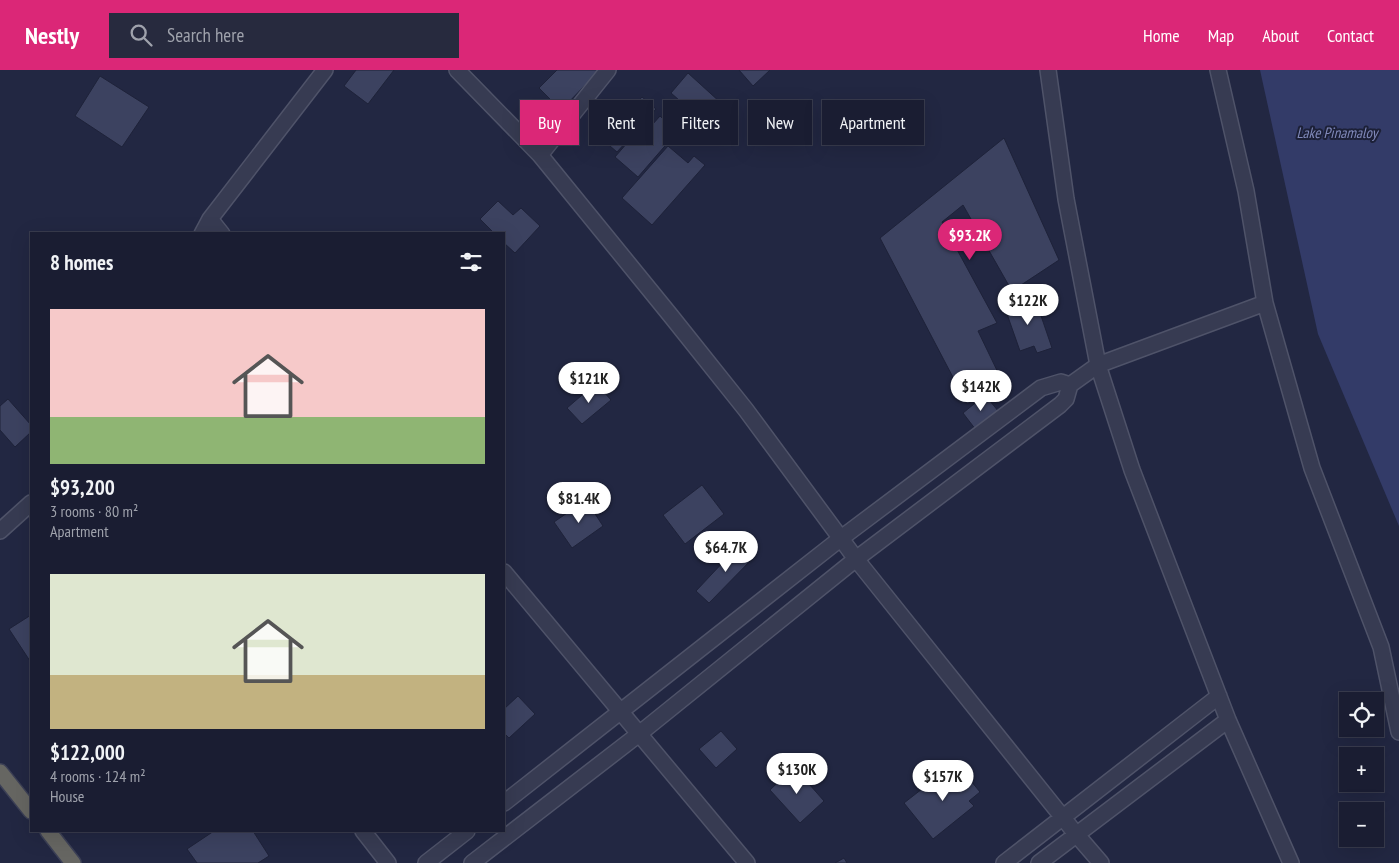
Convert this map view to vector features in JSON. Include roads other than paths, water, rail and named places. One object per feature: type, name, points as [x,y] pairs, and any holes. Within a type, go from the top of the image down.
[{"type":"highway","points":[[0,772],[30,810]]},
{"type":"highway","points":[[49,832],[73,863]]},
{"type":"street","points":[[203,232],[210,220],[325,70]]},
{"type":"street","points":[[457,70],[540,155],[746,410],[840,539],[1063,818],[1102,863]]},
{"type":"street","points":[[540,155],[608,70]]},
{"type":"street","points":[[1048,70],[1066,199],[1098,365],[1132,470],[1228,720],[1291,863]]},
{"type":"street","points":[[1218,70],[1246,191],[1265,303],[1312,468],[1381,648],[1399,732]]},
{"type":"street","points":[[210,220],[220,232]]},
{"type":"street","points":[[472,863],[639,734],[856,559],[1060,405],[1066,399],[1070,385],[1098,365],[1265,303]]},
{"type":"street","points":[[505,802],[621,713],[840,539],[1042,388],[1061,382],[1070,385]]},
{"type":"street","points":[[0,531],[30,504]]},
{"type":"street","points":[[505,573],[747,863]]},
{"type":"street","points":[[1004,863],[1219,696]]},
{"type":"street","points":[[1040,863],[1228,720]]},
{"type":"street","points":[[364,832],[388,863]]},
{"type":"street","points":[[426,863],[467,832]]},
{"type":"water","name":"Lake Pinamaloy","points":[[1260,70],[1399,70],[1399,526],[1318,334]]}]
